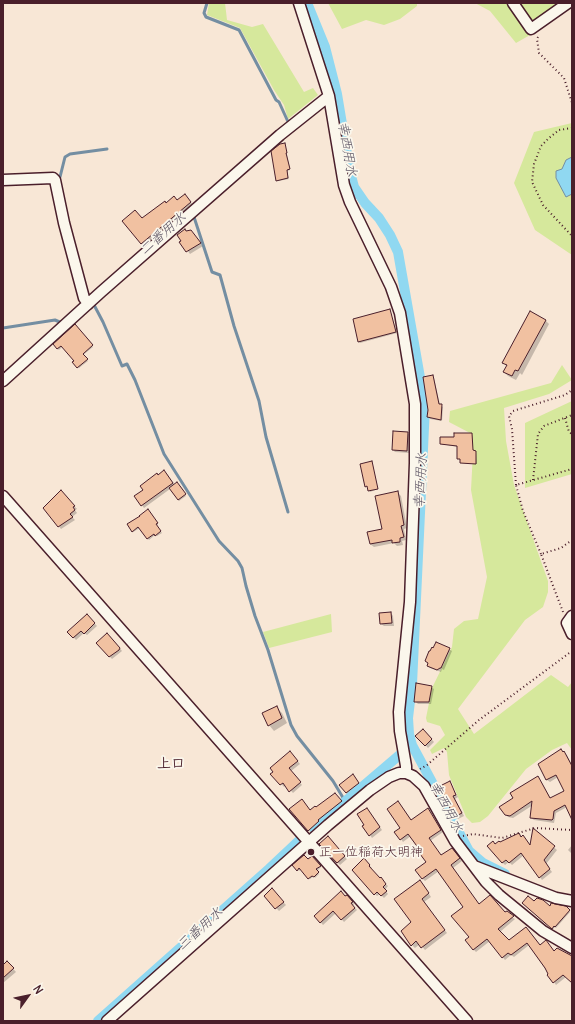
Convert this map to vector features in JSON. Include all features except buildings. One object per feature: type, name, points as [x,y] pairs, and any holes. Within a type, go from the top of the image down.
[{"type":"street","points":[[299,3],[329,96],[346,190],[360,224],[391,287],[400,313],[415,412],[415,463],[410,602],[400,712],[400,731],[405,756],[406,773]]},
{"type":"street","points":[[513,3],[531,29],[568,3]]},
{"type":"street","points":[[3,381],[100,292],[280,135],[329,96]]},
{"type":"street","points":[[3,180],[53,178],[55,180],[70,246],[84,298],[88,304]]},
{"type":"street","points":[[3,496],[467,1021]]},
{"type":"street","points":[[570,620],[572,634]]},
{"type":"street","points":[[107,1021],[309,841],[379,784],[394,774],[406,773],[419,780],[430,795],[456,841],[472,865],[499,896],[543,931],[572,948]]},
{"type":"street","points":[[472,865],[556,898],[572,901]]},
{"type":"path","points":[[544,20],[537,39],[539,53],[564,78],[572,103]]},
{"type":"path","points":[[572,128],[559,130],[548,138],[541,146],[534,164],[532,182],[542,205],[572,236]]},
{"type":"path","points":[[570,620],[523,512],[516,485],[512,429],[509,416],[513,411],[565,396],[572,390]]},
{"type":"path","points":[[533,480],[538,434],[544,426],[572,416]]},
{"type":"path","points":[[565,418],[569,432],[572,434]]},
{"type":"path","points":[[516,485],[572,469]]},
{"type":"path","points":[[541,554],[561,548],[572,540]]},
{"type":"path","points":[[423,767],[479,720],[572,651]]},
{"type":"path","points":[[464,836],[473,834],[502,838],[535,828],[572,830]]},
{"type":"green space","points":[[209,3],[225,3],[227,20],[252,27],[263,24],[304,92],[313,88],[318,95],[288,119],[284,105],[274,90],[240,28],[207,15]]},
{"type":"green space","points":[[328,3],[417,3],[417,6],[400,19],[384,25],[366,20],[342,29]]},
{"type":"green space","points":[[475,3],[570,3],[530,35],[516,43],[490,11]]},
{"type":"green space","points":[[572,123],[572,255],[535,230],[514,183],[534,132]]},
{"type":"green space","points":[[562,365],[572,380],[549,394],[504,408],[506,441],[514,485],[548,581],[548,592],[543,607],[525,620],[458,709],[474,734],[551,675],[568,687],[572,682],[572,750],[567,743],[552,750],[526,769],[488,816],[480,822],[472,823],[466,817],[449,775],[447,752],[444,748],[432,754],[430,750],[445,735],[440,726],[427,722],[426,718],[432,688],[452,647],[454,629],[464,621],[478,619],[487,577],[471,490],[473,452],[470,433],[449,422],[450,411],[551,383]]},
{"type":"green space","points":[[572,401],[572,474],[525,488],[525,423]]},
{"type":"green space","points":[[331,614],[332,632],[269,648],[263,632]]},
{"type":"water","points":[[572,157],[572,194],[566,197],[556,178],[556,171],[562,169],[566,160]]},
{"type":"waterway","points":[[207,3],[204,13],[206,17],[239,30],[276,100],[279,102],[289,124]]},
{"type":"waterway","name":"幸西用水","points":[[307,3],[325,47],[337,94],[350,172],[354,187],[365,203],[379,218],[390,235],[398,252],[425,406],[412,684],[408,718],[409,734],[412,745],[469,851],[483,863],[505,874]]},
{"type":"waterway","points":[[57,178],[60,177],[65,157],[70,154],[107,149]]},
{"type":"waterway","name":"二番用水","points":[[194,217],[212,272],[220,275],[234,326],[259,401],[266,437],[288,512]]},
{"type":"waterway","points":[[93,303],[122,366],[127,364],[135,380],[164,454],[219,541],[238,561],[242,568],[255,616],[268,650],[291,725],[297,736],[333,781],[345,801]]},
{"type":"waterway","points":[[3,328],[55,320],[62,323]]},
{"type":"waterway","name":"三番用水","points":[[314,828],[403,752]]},
{"type":"waterway","name":"三番用水","points":[[98,1021],[302,838]]},
{"type":"place","name":"正一位稲荷大明神","points":[[311,852]]},
{"type":"district","name":"上口","points":[[171,764]]}]
